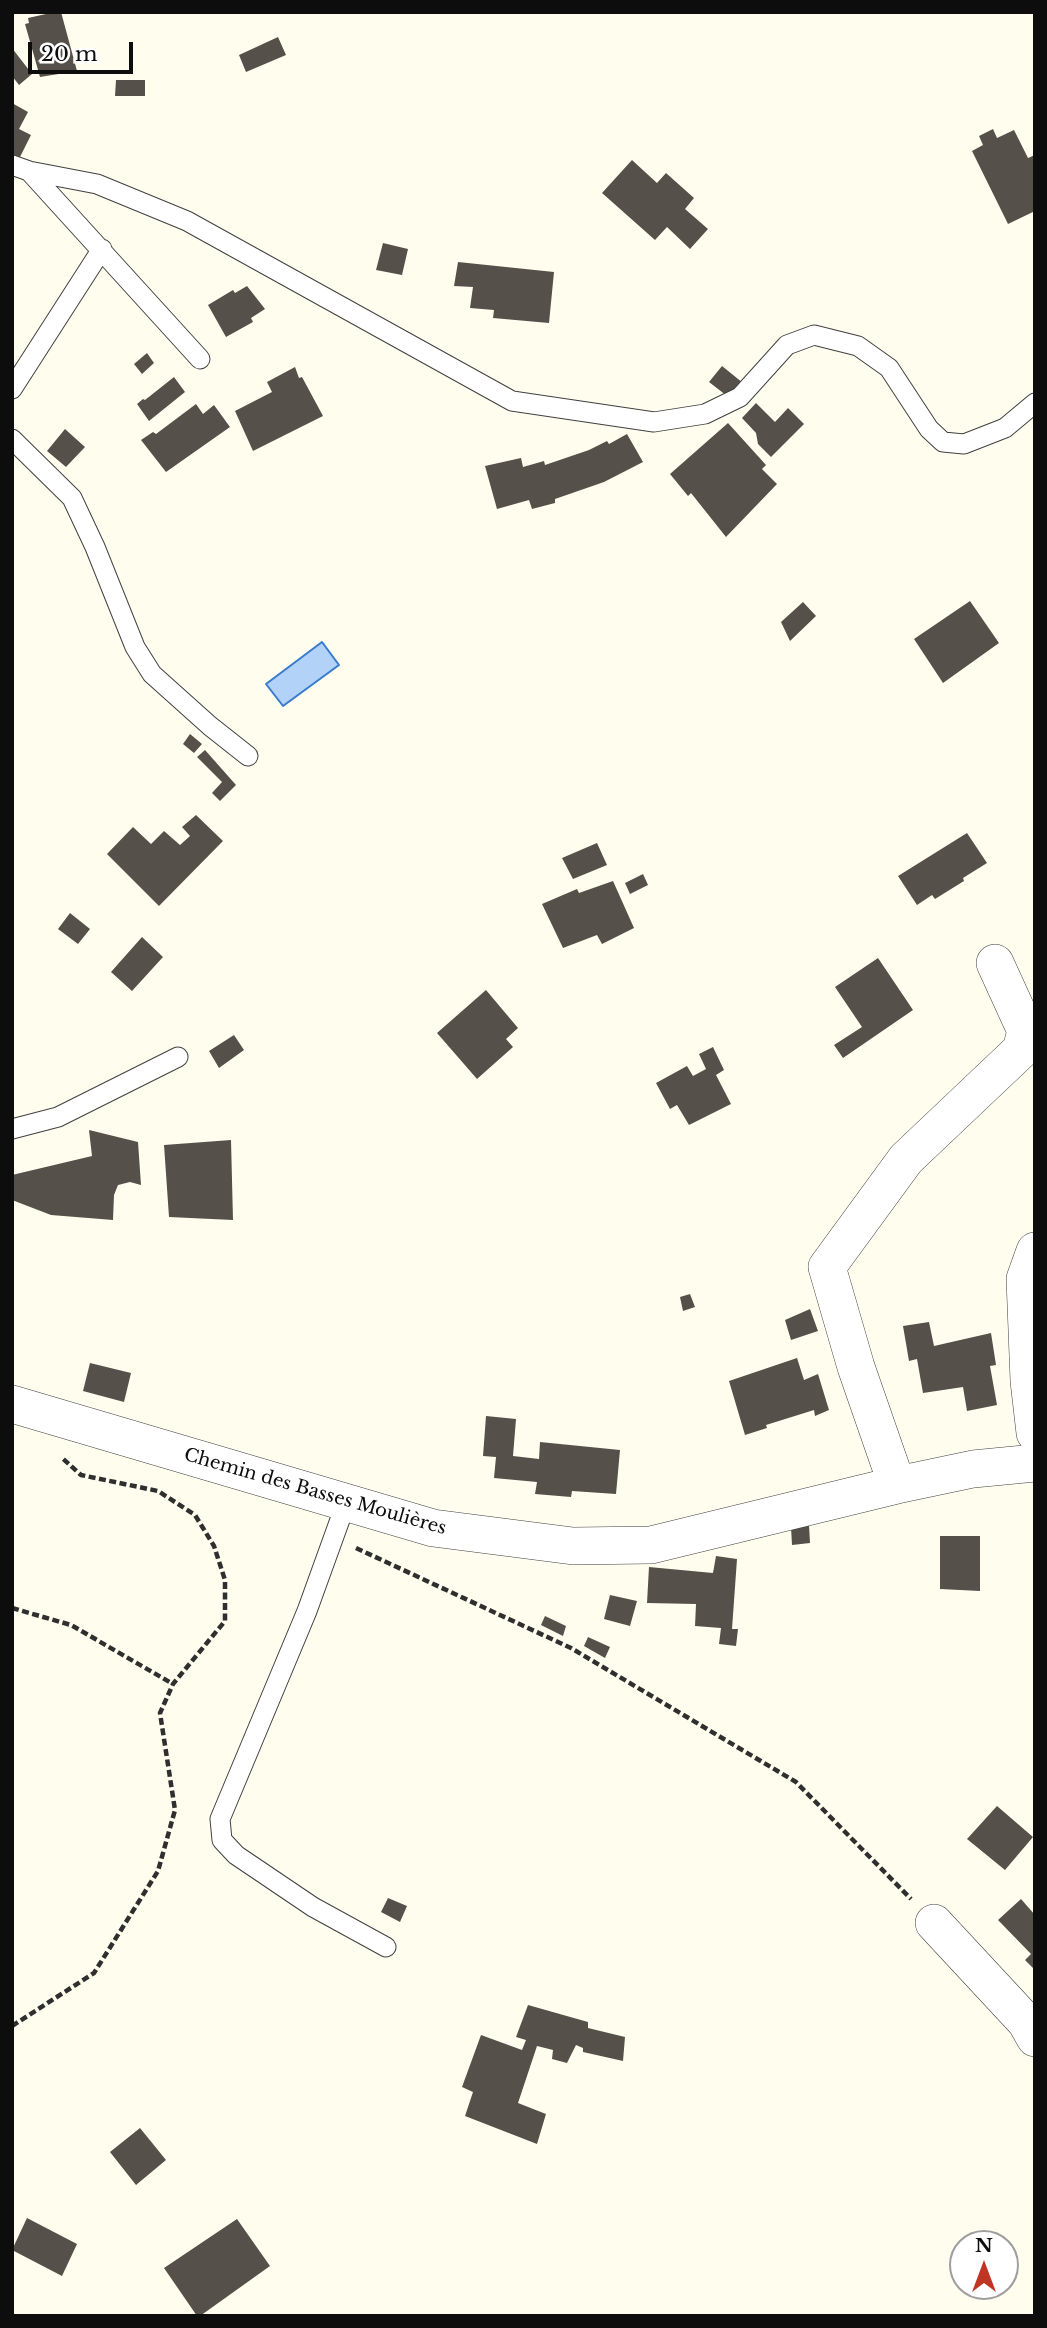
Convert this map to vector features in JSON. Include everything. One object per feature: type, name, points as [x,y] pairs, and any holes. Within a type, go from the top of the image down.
[{"type":"street","points":[[897,1485],[856,1367],[827,1267],[906,1159],[1021,1050],[1026,1031],[995,964]]},
{"type":"street","points":[[1035,1251],[1025,1279],[1029,1381],[1035,1433]]},
{"type":"street","name":"Chemin des Basses Moulières","points":[[12,1405],[433,1528],[573,1546],[651,1545],[897,1485],[973,1469],[1035,1463]]},
{"type":"street","points":[[934,1923],[1026,2021],[1035,2038]]},
{"type":"lane","points":[[21,168],[102,249],[200,359]]},
{"type":"lane","points":[[21,168],[97,184],[187,221],[512,401],[654,422],[705,414],[740,397],[787,345],[814,335],[859,346],[889,369],[929,429],[943,442],[964,444],[1005,428],[1035,404]]},
{"type":"lane","points":[[12,389],[102,249]]},
{"type":"lane","points":[[12,439],[72,498],[95,547],[135,648],[152,674],[248,756]]},
{"type":"lane","points":[[12,1129],[58,1117],[178,1057]]},
{"type":"lane","points":[[346,1503],[307,1611],[220,1819],[222,1840],[236,1855],[313,1908],[386,1947]]},
{"type":"path","points":[[12,2026],[94,1973],[158,1871],[174,1810],[160,1713],[173,1684],[225,1621],[225,1580],[214,1546],[195,1515],[158,1491],[81,1475],[55,1451],[51,1416]]},
{"type":"path","points":[[346,1503],[354,1547],[571,1648],[796,1782],[934,1923]]},
{"type":"path","points":[[12,1608],[71,1625],[173,1684]]},
{"type":"water","points":[[322,642],[339,665],[283,706],[266,684]]},
{"type":"building","points":[[61,12],[77,71],[40,77],[25,24],[29,23],[28,18]]},
{"type":"building","points":[[278,37],[286,55],[246,72],[239,55]]},
{"type":"building","points":[[12,48],[32,74],[19,85],[12,76]]},
{"type":"building","points":[[116,80],[145,80],[145,96],[115,96]]},
{"type":"building","points":[[12,103],[28,112],[19,129],[31,135],[18,161],[12,158]]},
{"type":"building","points":[[993,129],[997,138],[1014,130],[1028,158],[1035,155],[1035,211],[1008,224],[972,151],[983,145],[979,136]]},
{"type":"building","points":[[632,160],[657,183],[666,173],[694,198],[685,209],[708,229],[690,249],[667,227],[655,240],[602,193]]},
{"type":"building","points":[[383,243],[408,249],[402,275],[376,270]]},
{"type":"building","points":[[458,262],[554,272],[549,323],[493,318],[494,310],[470,308],[473,287],[454,286]]},
{"type":"building","points":[[247,286],[265,309],[251,318],[253,322],[226,337],[208,305],[233,290],[235,293]]},
{"type":"building","points":[[147,353],[154,363],[142,374],[134,364]]},
{"type":"building","points":[[722,366],[743,383],[731,399],[709,382]]},
{"type":"building","points":[[295,367],[323,416],[253,451],[235,411],[272,392],[267,382]]},
{"type":"building","points":[[174,377],[185,392],[149,421],[137,404]]},
{"type":"building","points":[[756,403],[775,422],[788,408],[804,424],[771,457],[758,444],[756,433],[742,418]]},
{"type":"building","points":[[196,404],[203,414],[214,405],[230,427],[166,472],[141,440],[153,432],[156,434]]},
{"type":"building","points":[[728,423],[766,465],[762,469],[777,484],[726,537],[691,493],[688,496],[670,474]]},
{"type":"building","points":[[65,429],[85,447],[66,467],[47,451]]},
{"type":"building","points":[[627,434],[643,462],[604,482],[555,499],[555,503],[532,509],[529,500],[497,509],[485,466],[521,458],[523,467],[544,461],[545,465],[607,441],[609,444]]},
{"type":"building","points":[[970,601],[999,643],[943,683],[914,639]]},
{"type":"building","points":[[803,602],[816,616],[790,641],[781,622]]},
{"type":"building","points":[[190,734],[202,744],[194,753],[183,744]]},
{"type":"building","points":[[205,750],[236,785],[220,801],[212,793],[222,782],[197,757]]},
{"type":"building","points":[[196,815],[223,841],[159,906],[107,854],[133,827],[151,844],[164,831],[180,845],[190,836],[182,827]]},
{"type":"building","points":[[967,833],[987,863],[935,899],[932,895],[917,905],[898,876]]},
{"type":"building","points":[[597,843],[607,865],[573,879],[562,858]]},
{"type":"building","points":[[643,874],[648,885],[630,894],[625,883]]},
{"type":"building","points":[[613,881],[634,928],[602,944],[597,935],[563,948],[542,904],[577,889],[579,893]]},
{"type":"building","points":[[70,913],[90,929],[78,944],[58,929]]},
{"type":"building","points":[[142,937],[163,957],[132,991],[111,972]]},
{"type":"building","points":[[878,958],[913,1010],[843,1058],[834,1045],[862,1027],[835,987]]},
{"type":"building","points":[[486,990],[518,1028],[506,1039],[513,1047],[477,1079],[437,1033]]},
{"type":"building","points":[[234,1035],[244,1050],[219,1068],[209,1051]]},
{"type":"building","points":[[713,1047],[724,1070],[716,1075],[731,1104],[689,1125],[677,1105],[670,1109],[656,1083],[687,1066],[693,1076],[706,1069],[699,1054]]},
{"type":"building","points":[[89,1130],[138,1142],[141,1185],[130,1182],[118,1185],[114,1195],[113,1220],[51,1215],[12,1200],[12,1175],[92,1156]]},
{"type":"building","points":[[231,1140],[233,1220],[169,1217],[164,1145]]},
{"type":"building","points":[[690,1294],[695,1307],[683,1311],[680,1297]]},
{"type":"building","points":[[810,1309],[818,1331],[791,1340],[785,1320]]},
{"type":"building","points":[[929,1322],[934,1346],[991,1333],[996,1365],[990,1366],[997,1405],[967,1411],[963,1387],[923,1393],[917,1359],[909,1361],[903,1326]]},
{"type":"building","points":[[797,1358],[804,1380],[818,1374],[829,1410],[815,1416],[814,1410],[766,1425],[767,1428],[745,1435],[729,1381]]},
{"type":"building","points":[[90,1363],[131,1373],[124,1402],[83,1391]]},
{"type":"building","points":[[486,1416],[516,1419],[513,1456],[539,1459],[540,1442],[620,1450],[616,1494],[572,1491],[571,1497],[535,1494],[537,1482],[494,1478],[496,1457],[483,1456]]},
{"type":"building","points":[[809,1525],[810,1543],[792,1545],[791,1527]]},
{"type":"building","points":[[940,1536],[980,1536],[980,1591],[940,1589]]},
{"type":"building","points":[[716,1556],[737,1559],[732,1629],[738,1629],[736,1646],[719,1644],[721,1628],[695,1626],[696,1604],[647,1603],[649,1567],[713,1573]]},
{"type":"building","points":[[610,1595],[637,1601],[630,1626],[604,1619]]},
{"type":"building","points":[[545,1616],[566,1626],[563,1636],[541,1625]]},
{"type":"building","points":[[588,1637],[610,1647],[605,1658],[584,1646]]},
{"type":"building","points":[[997,1806],[1033,1837],[1005,1870],[967,1839]]},
{"type":"building","points":[[388,1898],[407,1906],[400,1922],[381,1912]]},
{"type":"building","points":[[1021,1899],[1035,1915],[1035,1970],[1025,1960],[1031,1954],[998,1920]]},
{"type":"building","points":[[528,2005],[588,2022],[588,2028],[625,2037],[623,2061],[583,2052],[583,2048],[576,2045],[567,2063],[552,2059],[553,2050],[537,2046],[518,2103],[546,2114],[537,2144],[465,2116],[473,2092],[462,2087],[481,2035],[522,2050],[526,2040],[516,2037]]},
{"type":"building","points":[[140,2128],[166,2160],[136,2185],[110,2152]]},
{"type":"building","points":[[27,2218],[77,2244],[62,2276],[12,2250]]},
{"type":"building","points":[[237,2219],[270,2266],[197,2316],[164,2268]]}]
